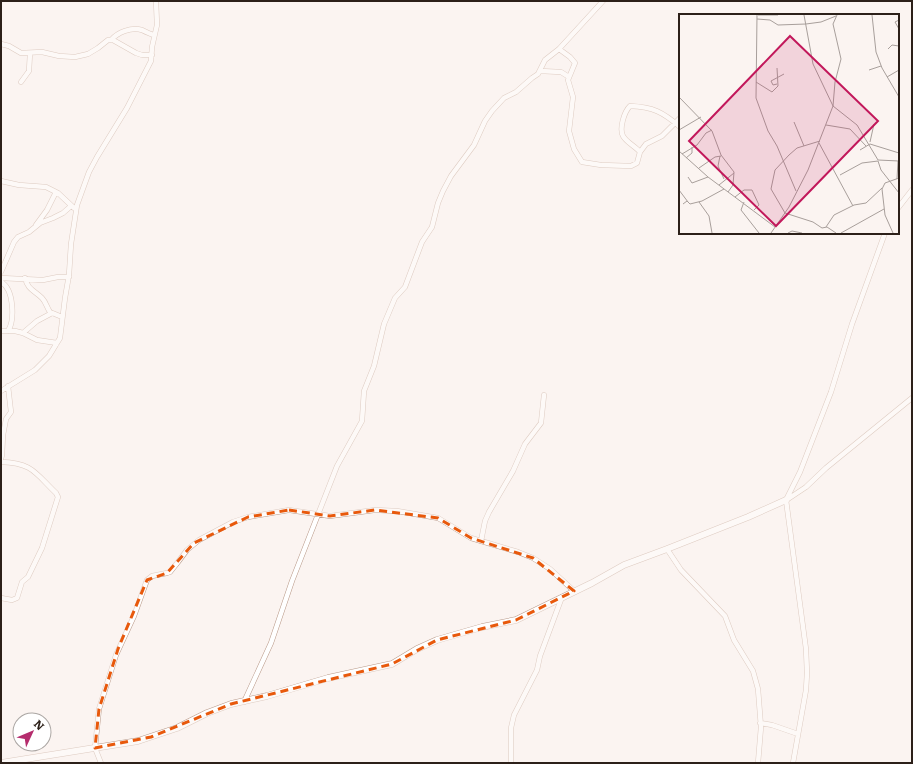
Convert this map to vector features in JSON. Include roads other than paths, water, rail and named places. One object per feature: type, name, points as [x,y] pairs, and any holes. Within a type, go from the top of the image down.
[{"type":"main road","points":[[1,763],[126,744],[177,728],[221,707],[267,696],[328,678],[392,664],[417,649],[437,640],[482,627],[516,620],[624,565],[748,517],[786,500]]},
{"type":"street","points":[[1,391],[35,370],[49,356],[60,338],[69,277],[70,244],[76,210],[89,172],[103,145],[118,124],[151,61],[157,20],[156,1]]},
{"type":"street","points":[[244,702],[271,643],[292,581],[337,466],[362,421],[364,414],[364,391],[374,366],[384,324],[395,298],[405,287],[418,251],[432,227],[443,191],[451,176],[474,145],[492,110],[504,98],[516,92],[538,74],[544,60],[558,49],[603,1]]},
{"type":"street","points":[[1,44],[9,46],[21,53],[42,52],[60,56],[75,57],[88,54],[121,33],[132,30],[140,30],[154,35]]},
{"type":"street","points":[[111,40],[136,53],[142,55],[152,55]]},
{"type":"street","points":[[558,49],[570,57],[575,63],[568,76],[572,97],[569,131],[579,160],[582,162],[631,166],[636,162],[640,152],[649,142],[662,136],[679,119]]},
{"type":"street","points":[[21,82],[29,71],[30,53]]},
{"type":"street","points":[[540,71],[561,72],[568,76]]},
{"type":"street","points":[[640,152],[624,138],[622,134],[623,118],[626,110],[630,106],[649,108],[667,115],[679,126]]},
{"type":"street","points":[[1,181],[19,185],[46,187],[56,192],[76,210]]},
{"type":"street","points":[[899,207],[912,190]]},
{"type":"street","points":[[1,272],[14,242],[18,237],[29,232],[35,226],[50,205],[56,192]]},
{"type":"street","points":[[35,226],[63,212],[71,206]]},
{"type":"street","points":[[793,763],[806,690],[807,661],[786,500],[800,472],[831,392],[852,324],[885,234]]},
{"type":"street","points":[[1,278],[43,280],[58,277],[69,277]]},
{"type":"street","points":[[25,278],[26,285],[43,299],[48,311],[62,317]]},
{"type":"street","points":[[1,282],[8,288],[12,303],[11,325],[8,331]]},
{"type":"street","points":[[23,333],[37,321],[52,314]]},
{"type":"street","points":[[1,330],[23,333],[37,340],[57,343]]},
{"type":"street","points":[[1,598],[12,600],[16,599],[19,595],[22,582],[28,577],[42,548],[58,497],[56,493],[34,471],[18,463],[1,460],[6,419],[11,412],[8,386]]},
{"type":"street","points":[[480,540],[489,512],[513,471],[525,444],[541,423],[544,395]]},
{"type":"street","points":[[786,500],[806,486],[912,398]]},
{"type":"street","points":[[101,763],[95,748],[99,709],[118,649],[134,616],[148,578],[168,573],[187,550],[194,544],[218,529],[233,522],[258,515],[289,510],[318,514],[342,515],[375,510],[438,518],[471,538],[533,558],[550,569],[574,591]]},
{"type":"street","points":[[667,549],[681,570],[727,618],[734,640],[751,666],[756,678],[758,690],[761,737],[758,763]]},
{"type":"street","points":[[511,763],[510,728],[514,715],[537,670],[540,656],[562,597]]},
{"type":"street","points":[[760,723],[772,725],[798,734]]}]
